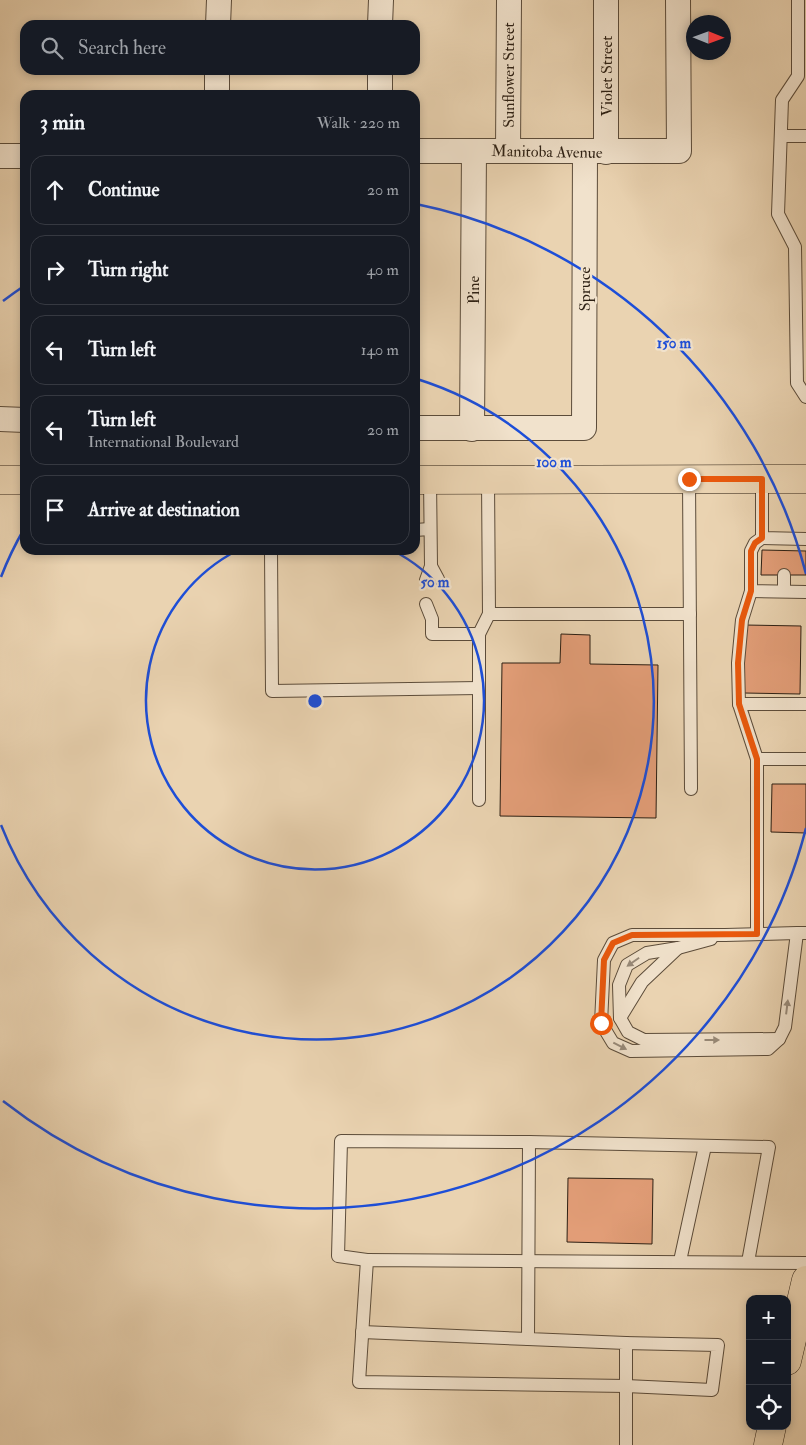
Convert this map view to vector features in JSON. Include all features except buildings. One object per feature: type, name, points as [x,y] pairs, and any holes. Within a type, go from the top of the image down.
[{"type":"main road","points":[[422,480],[806,479]]},
{"type":"main road","points":[[0,480],[20,480]]},
{"type":"main road","points":[[791,1344],[806,1280]]},
{"type":"main road","points":[[768,1445],[771,1430]]},
{"type":"street","points":[[218,0],[218,20]]},
{"type":"street","points":[[380,20],[381,0]]},
{"type":"street","name":"Sunflower Street","points":[[508,150],[509,0]]},
{"type":"street","name":"Violet Street","points":[[595,151],[606,0]]},
{"type":"street","name":"Manitoba Avenue","points":[[420,151],[679,151],[678,0]]},
{"type":"street","points":[[217,75],[217,90]]},
{"type":"street","points":[[380,75],[380,90]]},
{"type":"street","name":"Pine","points":[[472,429],[474,151]]},
{"type":"street","name":"Spruce","points":[[472,429],[584,428],[595,151]]},
{"type":"street","points":[[0,156],[20,156]]},
{"type":"street","points":[[0,420],[20,420]]},
{"type":"street","points":[[420,428],[472,429]]},
{"type":"lane","points":[[798,0],[802,76],[782,100],[778,214],[795,246],[796,383],[806,398]]},
{"type":"lane","points":[[781,136],[806,136]]},
{"type":"lane","points":[[689,479],[691,789]]},
{"type":"lane","points":[[762,479],[762,538]]},
{"type":"lane","points":[[422,480],[430,529],[432,579]]},
{"type":"lane","points":[[479,800],[479,634],[489,614],[488,480]]},
{"type":"lane","points":[[420,530],[430,529]]},
{"type":"lane","points":[[762,538],[784,544],[806,539]]},
{"type":"lane","points":[[757,934],[757,759],[739,704],[738,663],[742,620],[751,591],[751,551],[755,543],[762,538]]},
{"type":"lane","points":[[271,555],[272,691],[479,688]]},
{"type":"lane","points":[[784,575],[784,592]]},
{"type":"lane","points":[[751,591],[806,592]]},
{"type":"lane","points":[[432,604],[432,634],[479,634]]},
{"type":"lane","points":[[489,614],[690,614]]},
{"type":"lane","points":[[739,704],[806,704]]},
{"type":"lane","points":[[757,759],[806,759]]},
{"type":"lane","points":[[801,933],[784,1027],[780,1040],[768,1049],[631,1051],[612,1043],[601,1023],[604,960],[613,943],[632,935],[801,933]]},
{"type":"lane","points":[[725,935],[678,948],[647,953],[627,964],[619,985],[620,1018],[628,1032],[644,1040],[780,1040]]},
{"type":"lane","points":[[620,1018],[642,982],[678,948]]},
{"type":"lane","points":[[748,1262],[769,1147],[341,1140],[338,1256],[367,1260],[806,1263]]},
{"type":"lane","points":[[528,1339],[529,1142]]},
{"type":"lane","points":[[680,1261],[705,1146]]},
{"type":"lane","points":[[362,1332],[718,1345],[712,1390],[626,1386],[359,1382],[362,1332],[367,1260]]},
{"type":"lane","points":[[624,1343],[626,1343],[626,1445]]},
{"type":"route","points":[[601,1023],[604,960],[613,943],[632,935],[757,934],[757,759],[739,704],[738,663],[742,620],[751,591],[751,551],[755,543],[762,538],[762,479],[689,479]]}]
